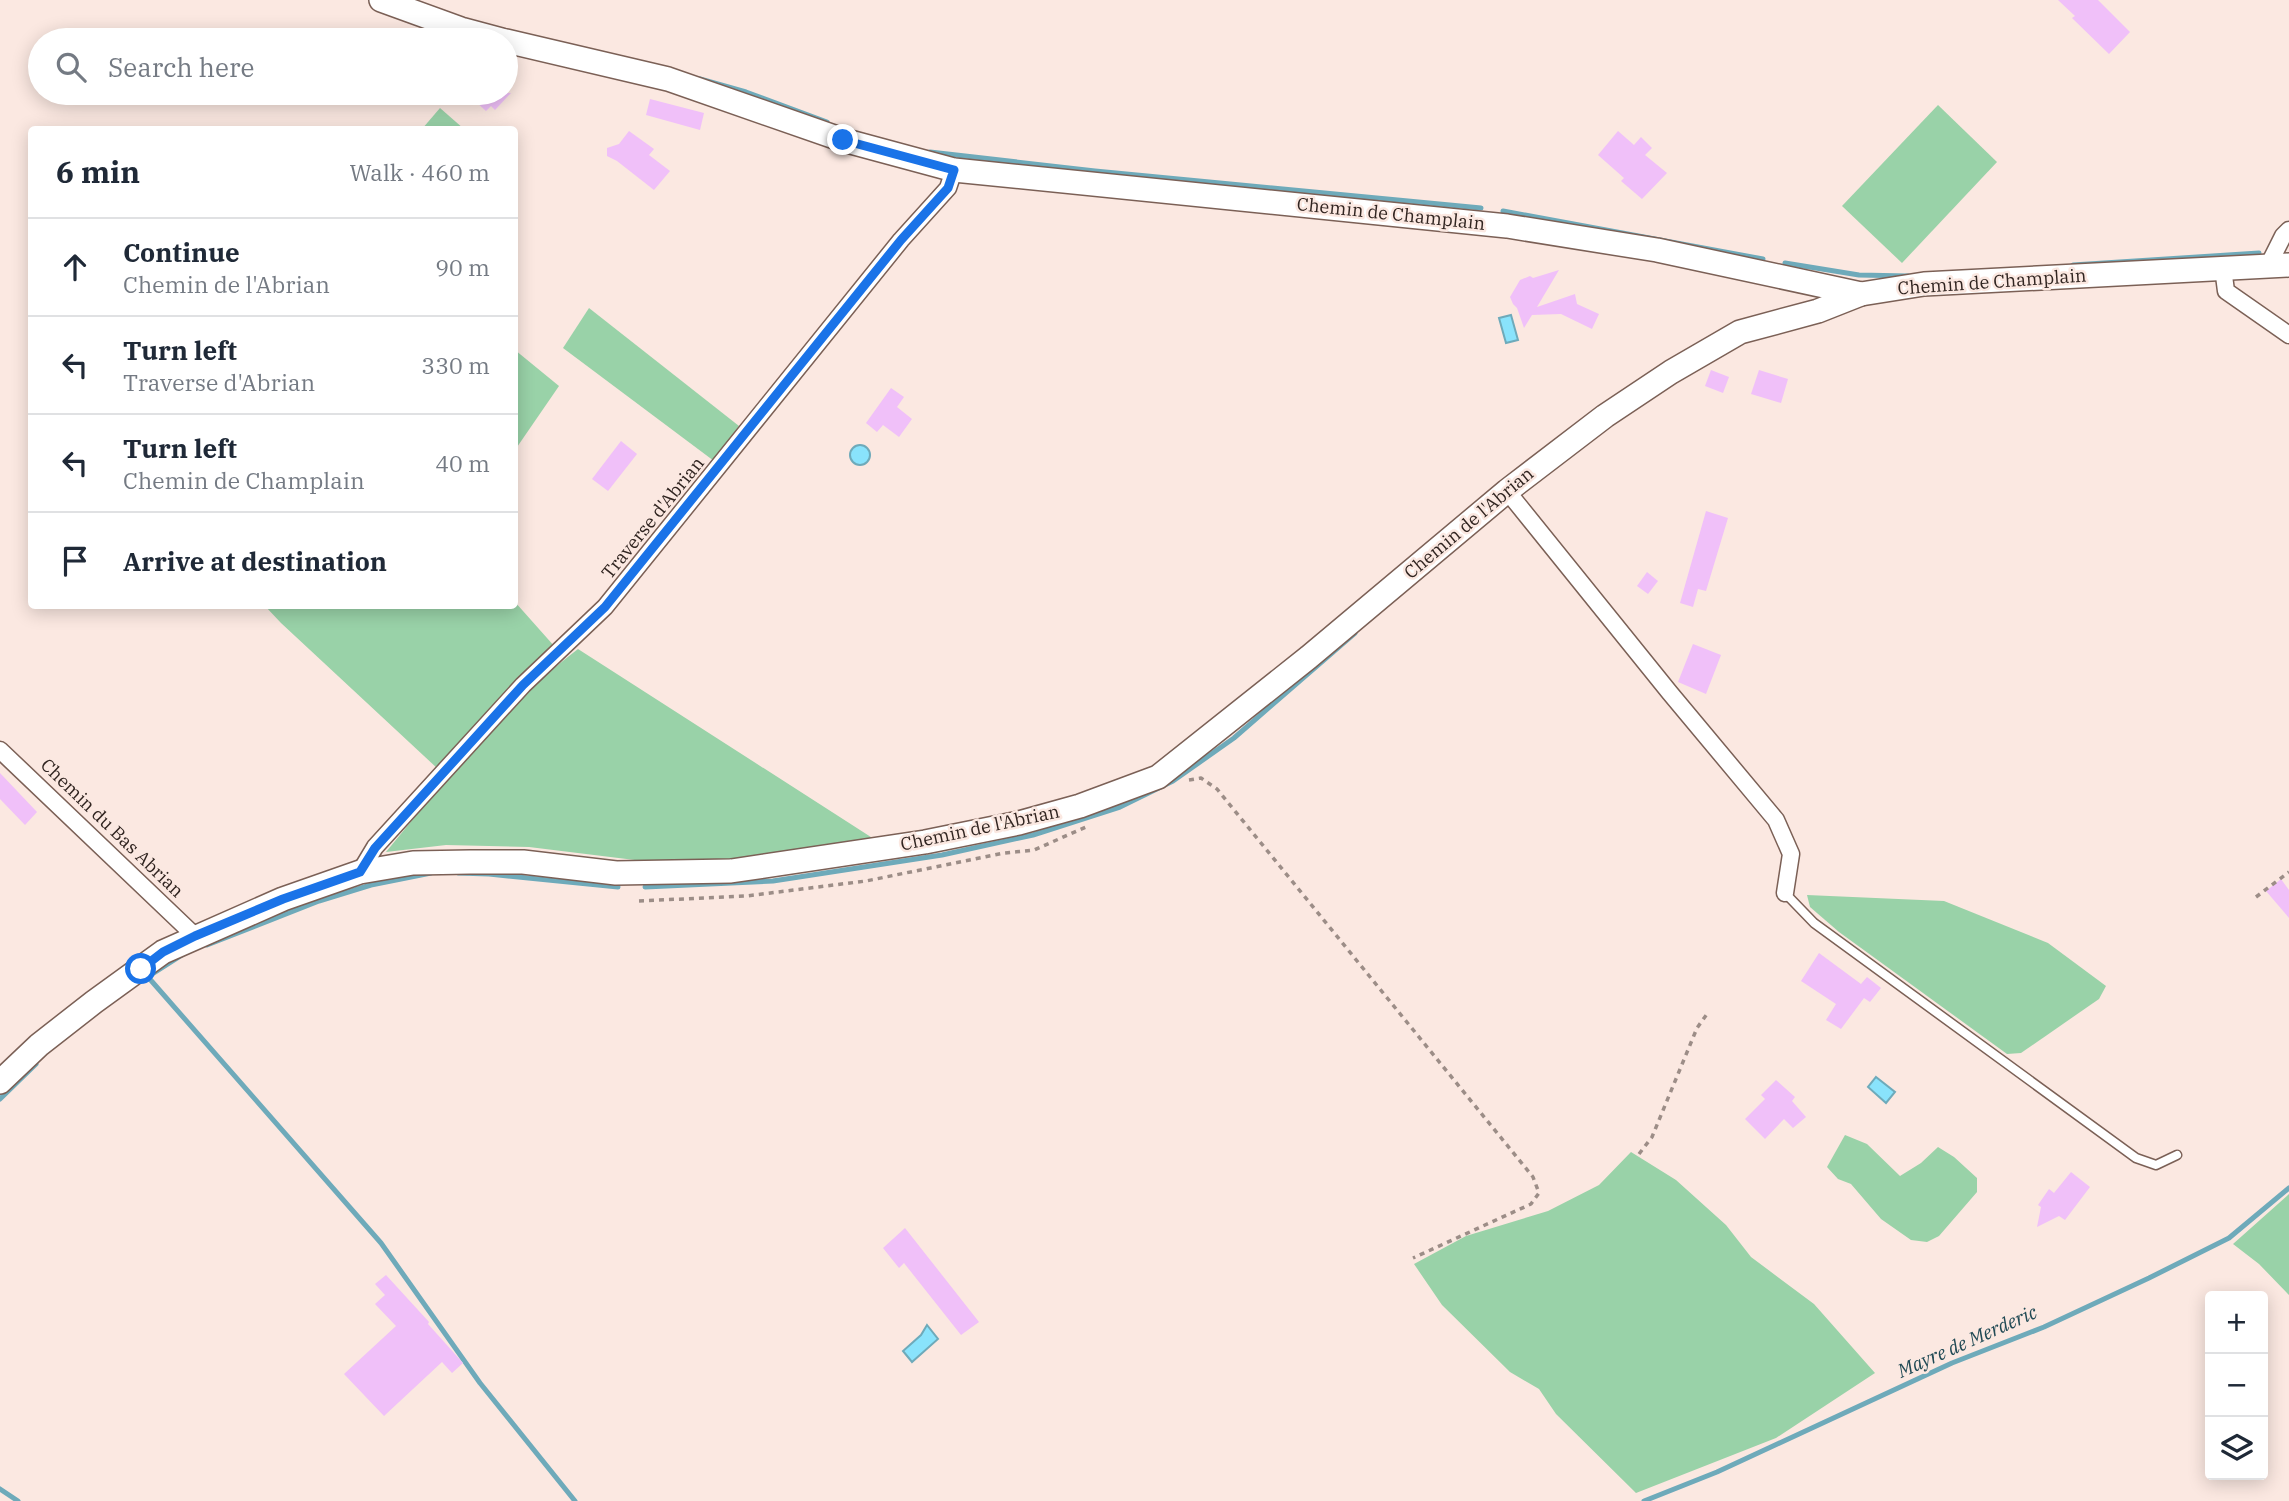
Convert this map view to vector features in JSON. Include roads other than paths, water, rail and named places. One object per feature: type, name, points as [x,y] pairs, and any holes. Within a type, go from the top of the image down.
[{"type":"street","name":"Chemin de Champlain","points":[[381,0],[458,28]]},
{"type":"street","name":"Chemin de Champlain","points":[[518,44],[668,79],[843,140],[954,170],[1507,226],[1657,250],[1861,294],[1924,284],[2279,265]]},
{"type":"street","name":"Traverse d'Abrian","points":[[360,872],[375,848],[523,685],[605,607],[901,240],[948,188],[954,170]]},
{"type":"street","points":[[2279,265],[2283,236],[2289,230]]},
{"type":"street","points":[[2223,268],[2226,291],[2289,335]]},
{"type":"street","name":"Chemin de l'Abrian","points":[[0,1082],[39,1045],[163,952],[283,899],[360,872],[413,863],[470,862],[523,862],[616,873],[731,871],[925,842],[1019,823],[1080,806],[1158,777],[1309,657],[1507,491],[1605,416],[1671,372],[1740,332],[1818,311],[1861,294]]},
{"type":"street","points":[[1507,491],[1776,820],[1791,854],[1785,893]]},
{"type":"street","name":"Chemin du Bas Abrian","points":[[0,750],[195,936]]},
{"type":"lane","points":[[1785,893],[1814,923],[2136,1158],[2156,1165],[2177,1155]]},
{"type":"water","points":[[1511,315],[1518,340],[1506,343],[1499,318]]},
{"type":"water","points":[[860,445],[867,448],[870,455],[867,462],[860,465],[853,462],[850,455],[853,448]]},
{"type":"water","points":[[1876,1077],[1895,1092],[1886,1103],[1868,1087]]},
{"type":"water","points":[[927,1325],[938,1339],[912,1362],[903,1351],[921,1335]]},
{"type":"waterway","points":[[700,79],[746,92],[827,122]]},
{"type":"waterway","points":[[930,152],[1095,171],[1481,208]]},
{"type":"waterway","points":[[1503,211],[1763,259]]},
{"type":"waterway","points":[[2073,265],[2259,253]]},
{"type":"waterway","points":[[1785,263],[1859,275],[1908,276]]},
{"type":"waterway","points":[[645,887],[773,881],[942,855],[1033,835],[1120,807],[1173,781],[1234,738],[1355,633]]},
{"type":"waterway","points":[[207,945],[319,901],[371,885],[431,873]]},
{"type":"waterway","points":[[458,873],[618,887]]},
{"type":"waterway","points":[[146,978],[182,955]]},
{"type":"waterway","points":[[148,977],[381,1243],[480,1383],[575,1501]]},
{"type":"waterway","points":[[0,1099],[36,1064]]},
{"type":"waterway","name":"Mayre de Merderic","points":[[1644,1501],[1717,1472],[1952,1363],[2044,1327],[2149,1278],[2229,1238],[2289,1188]]},
{"type":"waterway","name":"Mayre de Merderic","points":[[0,1489],[18,1501]]}]
